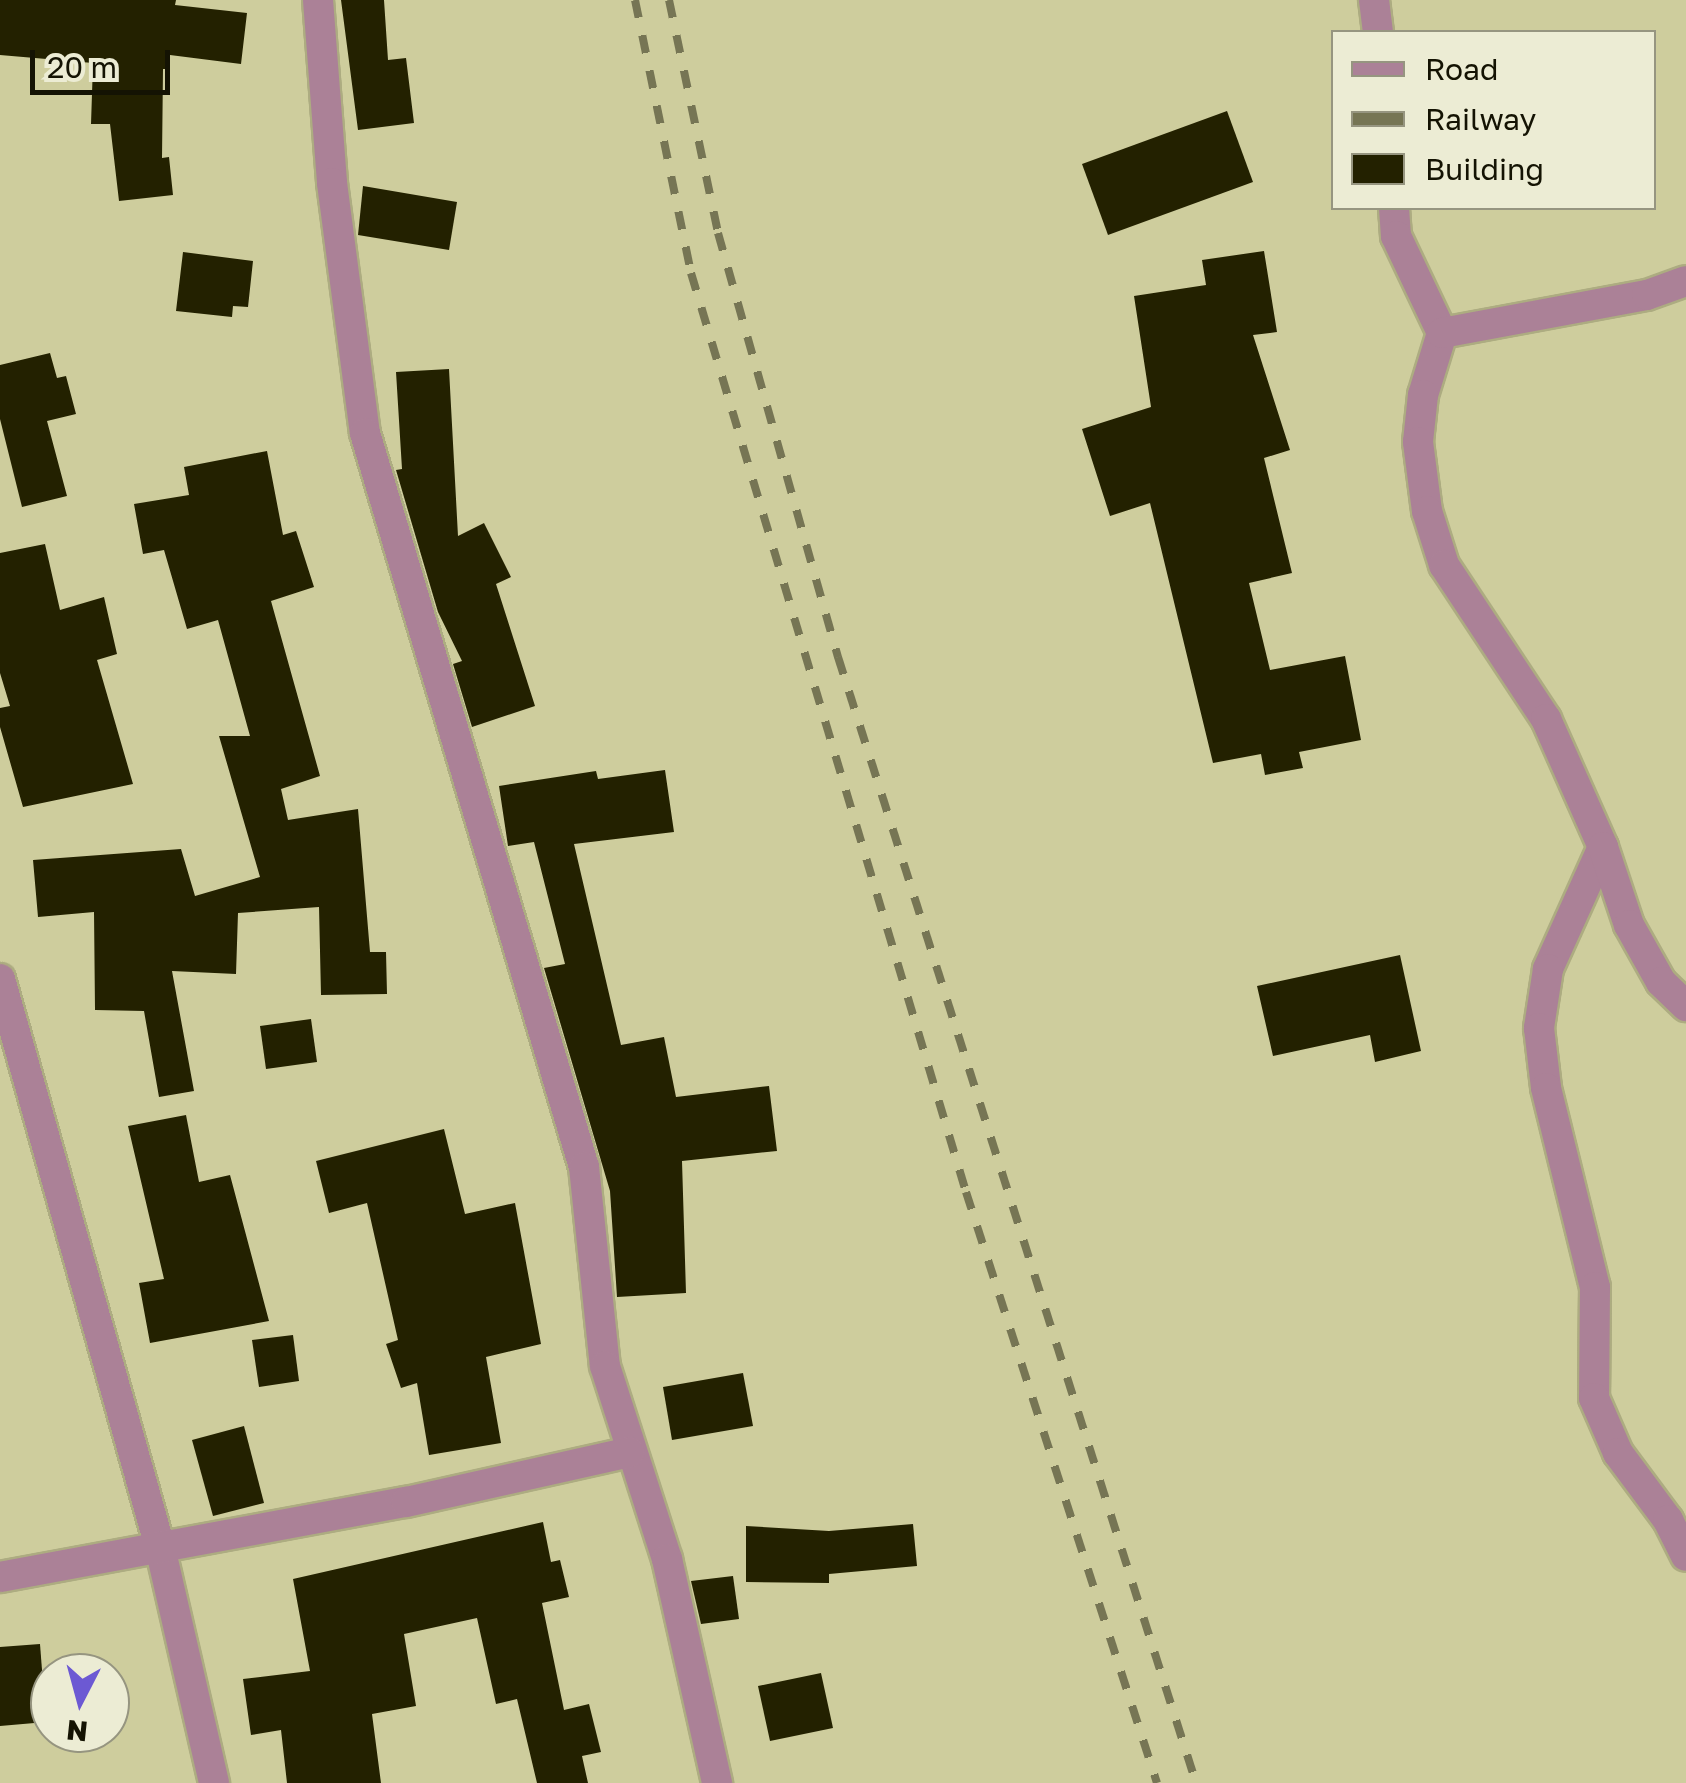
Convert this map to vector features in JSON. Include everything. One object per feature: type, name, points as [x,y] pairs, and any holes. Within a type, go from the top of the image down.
[{"type":"street","points":[[318,0],[332,183],[366,433],[584,1167],[606,1366],[629,1452],[666,1560],[717,1783]]},
{"type":"street","points":[[1374,0],[1378,30]]},
{"type":"street","points":[[1394,210],[1396,236],[1442,333],[1423,395],[1418,442],[1444,565],[1546,720],[1603,847],[1629,925],[1661,982],[1686,1006]]},
{"type":"street","points":[[1442,333],[1647,294],[1686,281]]},
{"type":"street","points":[[1603,847],[1548,969],[1539,1028],[1546,1088],[1594,1288],[1594,1398],[1618,1453],[1668,1520],[1686,1556]]},
{"type":"street","points":[[0,979],[14,1096],[160,1546],[214,1783]]},
{"type":"street","points":[[0,1577],[629,1452]]},
{"type":"building","points":[[0,0],[176,0],[175,5],[247,13],[241,64],[170,55],[169,69],[163,69],[162,158],[169,157],[173,195],[119,201],[110,124],[91,124],[93,63],[0,55]]},
{"type":"building","points":[[341,0],[384,0],[388,60],[406,58],[414,123],[358,130]]},
{"type":"building","points":[[1227,111],[1253,182],[1108,235],[1082,164]]},
{"type":"building","points":[[363,186],[457,202],[449,250],[358,235]]},
{"type":"building","points":[[1264,251],[1277,332],[1253,335],[1290,450],[1264,458],[1292,573],[1249,583],[1270,670],[1345,656],[1361,740],[1299,752],[1303,768],[1265,775],[1261,754],[1213,763],[1150,503],[1110,516],[1082,429],[1151,407],[1134,296],[1206,285],[1202,260]]},
{"type":"building","points":[[183,252],[253,261],[248,307],[233,306],[232,317],[176,311]]},
{"type":"building","points":[[50,353],[57,378],[66,376],[76,414],[47,421],[67,496],[22,507],[0,419],[0,365]]},
{"type":"building","points":[[449,369],[458,536],[484,523],[511,577],[496,584],[535,706],[472,727],[453,664],[462,661],[438,612],[396,470],[402,469],[396,372]]},
{"type":"building","points":[[267,451],[283,535],[296,531],[314,587],[271,601],[320,776],[281,789],[288,820],[358,809],[370,952],[386,952],[387,994],[321,995],[319,907],[238,913],[236,974],[172,971],[194,1091],[159,1097],[144,1011],[95,1010],[94,912],[38,917],[33,860],[181,849],[195,896],[260,877],[219,736],[250,736],[218,620],[187,629],[164,550],[143,554],[134,504],[189,495],[184,467]]},
{"type":"building","points":[[45,544],[60,610],[104,597],[117,654],[97,660],[133,784],[23,807],[0,727],[0,708],[10,706],[0,673],[0,553]]},
{"type":"building","points":[[665,770],[674,832],[574,844],[621,1045],[664,1037],[676,1097],[769,1086],[777,1151],[682,1161],[686,1293],[617,1297],[610,1191],[544,968],[565,964],[534,842],[508,846],[499,786],[596,771],[598,779]]},
{"type":"building","points":[[1400,955],[1421,1051],[1375,1062],[1370,1035],[1273,1056],[1257,986]]},
{"type":"building","points":[[311,1019],[317,1062],[266,1069],[260,1026]]},
{"type":"building","points":[[186,1115],[199,1182],[230,1175],[269,1321],[150,1343],[139,1283],[164,1279],[128,1126]]},
{"type":"building","points":[[444,1129],[465,1214],[515,1203],[541,1344],[486,1357],[501,1443],[429,1455],[417,1383],[401,1388],[386,1344],[398,1340],[367,1203],[329,1213],[316,1161]]},
{"type":"building","points":[[293,1335],[299,1381],[259,1387],[252,1340]]},
{"type":"building","points":[[743,1373],[753,1426],[672,1440],[663,1387]]},
{"type":"building","points":[[244,1426],[264,1503],[213,1516],[192,1440]]},
{"type":"building","points":[[543,1522],[551,1562],[560,1560],[569,1597],[542,1603],[564,1710],[589,1704],[601,1752],[582,1756],[588,1783],[537,1783],[517,1699],[496,1704],[477,1618],[404,1634],[416,1706],[372,1714],[381,1783],[287,1783],[281,1730],[251,1735],[243,1679],[310,1671],[293,1579]]},
{"type":"building","points":[[913,1524],[917,1566],[829,1574],[829,1583],[746,1582],[746,1526],[829,1531]]},
{"type":"building","points":[[733,1576],[739,1619],[701,1624],[691,1581]]},
{"type":"building","points":[[40,1644],[41,1653],[30,1653],[30,1723],[0,1726],[0,1647]]},
{"type":"building","points":[[821,1673],[833,1728],[770,1741],[758,1686]]},
{"type":"railway","points":[[635,0],[691,273],[966,1192],[1157,1783]]},
{"type":"railway","points":[[669,0],[718,233],[838,657],[1196,1783]]}]
